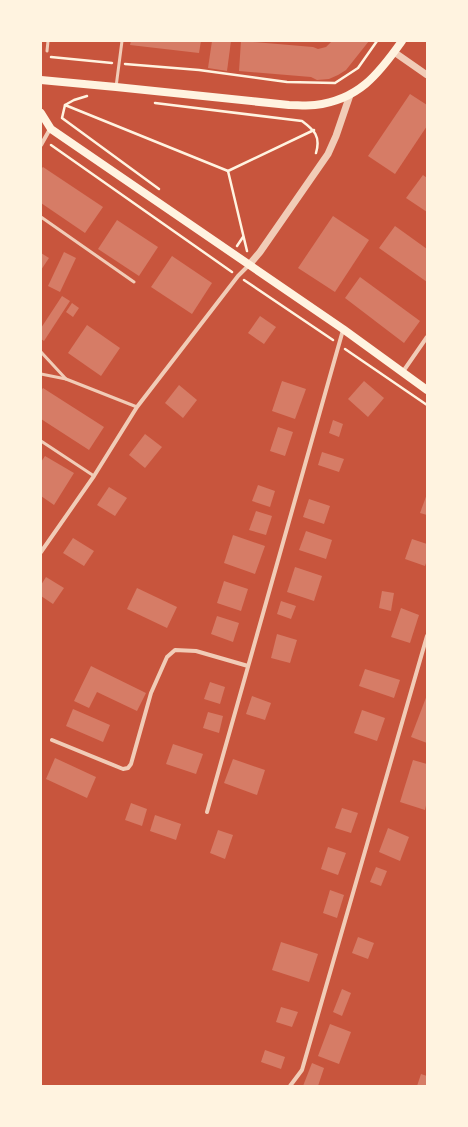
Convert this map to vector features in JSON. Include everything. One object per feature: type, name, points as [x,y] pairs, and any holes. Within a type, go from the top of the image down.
[{"type":"main road","points":[[41,80],[290,105],[314,106],[350,95],[363,88],[402,41]]},
{"type":"main road","points":[[41,114],[51,129],[343,329],[427,390]]},
{"type":"street","points":[[394,52],[427,75]]},
{"type":"street","points":[[41,552],[94,476],[137,407],[238,276],[249,266],[260,252],[328,154],[336,136],[350,95]]},
{"type":"street","points":[[41,145],[51,129]]},
{"type":"street","points":[[207,812],[343,329]]},
{"type":"street","points":[[402,373],[427,338]]},
{"type":"street","points":[[290,1086],[302,1070],[427,636]]},
{"type":"street","points":[[52,740],[123,769],[128,768],[131,764],[151,693],[167,657],[175,650],[196,651],[248,666]]},
{"type":"lane","points":[[47,51],[48,41]]},
{"type":"lane","points":[[116,87],[122,41]]},
{"type":"lane","points":[[41,217],[134,282]]},
{"type":"lane","points":[[41,352],[66,379]]},
{"type":"lane","points":[[41,374],[66,379],[137,407]]},
{"type":"lane","points":[[41,441],[94,476]]},
{"type":"path","points":[[47,57],[199,70],[287,82],[335,83],[358,68],[377,41]]},
{"type":"path","points":[[88,95],[65,105],[62,118],[162,191]]},
{"type":"path","points":[[152,103],[302,121],[314,130],[319,144],[315,156]]},
{"type":"path","points":[[65,105],[228,171],[314,130]]},
{"type":"path","points":[[228,171],[248,253]]},
{"type":"path","points":[[231,241],[248,253]]},
{"type":"path","points":[[248,253],[252,247]]},
{"type":"building","points":[[131,41],[201,41],[199,53],[130,45]]},
{"type":"building","points":[[212,41],[231,41],[227,71],[208,68]]},
{"type":"building","points":[[241,41],[313,47],[318,49],[326,47],[332,41],[369,41],[346,70],[329,79],[317,80],[311,77],[239,71]]},
{"type":"building","points":[[410,94],[427,105],[427,126],[395,174],[368,156]]},
{"type":"building","points":[[43,167],[103,207],[85,233],[41,203],[41,169]]},
{"type":"building","points":[[423,175],[427,178],[427,212],[406,198]]},
{"type":"building","points":[[333,216],[369,240],[335,292],[298,268]]},
{"type":"building","points":[[117,220],[158,247],[139,276],[98,249]]},
{"type":"building","points":[[395,226],[427,249],[427,282],[379,248]]},
{"type":"building","points":[[64,252],[76,258],[60,292],[48,286]]},
{"type":"building","points":[[41,253],[49,258],[41,270]]},
{"type":"building","points":[[172,256],[212,283],[192,314],[151,287]]},
{"type":"building","points":[[360,277],[420,321],[404,343],[345,298]]},
{"type":"building","points":[[62,296],[70,301],[44,341],[41,339],[41,328]]},
{"type":"building","points":[[72,303],[79,308],[73,317],[66,312]]},
{"type":"building","points":[[260,316],[276,327],[264,344],[248,333]]},
{"type":"building","points":[[87,325],[120,348],[101,376],[68,353]]},
{"type":"building","points":[[282,381],[306,389],[295,419],[272,411]]},
{"type":"building","points":[[364,381],[384,398],[368,417],[348,399]]},
{"type":"building","points":[[179,385],[197,400],[183,418],[165,403]]},
{"type":"building","points":[[43,388],[104,427],[89,450],[41,419],[41,391]]},
{"type":"building","points":[[333,420],[343,424],[339,437],[329,433]]},
{"type":"building","points":[[278,427],[293,432],[285,456],[270,451]]},
{"type":"building","points":[[145,434],[162,447],[145,468],[129,455]]},
{"type":"building","points":[[322,452],[344,459],[339,472],[318,465]]},
{"type":"building","points":[[45,456],[74,473],[54,505],[41,496],[41,462]]},
{"type":"building","points":[[258,485],[275,491],[270,507],[252,501]]},
{"type":"building","points":[[109,487],[127,498],[115,516],[97,505]]},
{"type":"building","points":[[427,494],[427,515],[420,513]]},
{"type":"building","points":[[309,499],[330,506],[324,524],[303,517]]},
{"type":"building","points":[[256,511],[272,516],[266,535],[249,530]]},
{"type":"building","points":[[306,531],[332,540],[326,559],[299,550]]},
{"type":"building","points":[[233,535],[265,546],[255,574],[224,563]]},
{"type":"building","points":[[73,538],[94,551],[84,566],[63,553]]},
{"type":"building","points":[[412,539],[427,544],[427,560],[425,566],[405,559]]},
{"type":"building","points":[[295,567],[322,576],[314,601],[287,592]]},
{"type":"building","points":[[46,577],[64,588],[53,604],[41,596],[41,585]]},
{"type":"building","points":[[224,581],[248,589],[241,611],[217,603]]},
{"type":"building","points":[[137,588],[177,607],[167,628],[127,609]]},
{"type":"building","points":[[382,591],[394,593],[391,611],[379,608]]},
{"type":"building","points":[[281,601],[296,606],[291,619],[277,614]]},
{"type":"building","points":[[401,608],[419,615],[410,643],[391,637]]},
{"type":"building","points":[[217,616],[239,623],[233,642],[211,634]]},
{"type":"building","points":[[277,634],[297,640],[290,663],[271,658]]},
{"type":"building","points":[[91,666],[146,693],[137,711],[97,692],[89,708],[74,701]]},
{"type":"building","points":[[365,669],[400,680],[394,698],[359,686]]},
{"type":"building","points":[[210,682],[225,687],[220,704],[204,699]]},
{"type":"building","points":[[427,695],[427,743],[411,737]]},
{"type":"building","points":[[252,696],[271,703],[265,720],[246,714]]},
{"type":"building","points":[[73,709],[110,725],[103,742],[66,726]]},
{"type":"building","points":[[362,710],[385,718],[377,741],[354,733]]},
{"type":"building","points":[[208,712],[223,716],[219,733],[203,728]]},
{"type":"building","points":[[173,744],[203,754],[196,774],[166,764]]},
{"type":"building","points":[[55,758],[96,777],[87,798],[46,779]]},
{"type":"building","points":[[233,759],[265,770],[257,795],[224,783]]},
{"type":"building","points":[[413,760],[427,764],[427,801],[425,810],[400,802]]},
{"type":"building","points":[[131,803],[147,809],[142,826],[125,820]]},
{"type":"building","points":[[342,808],[358,813],[351,833],[335,828]]},
{"type":"building","points":[[155,815],[181,824],[176,840],[150,831]]},
{"type":"building","points":[[388,828],[409,837],[400,861],[379,852]]},
{"type":"building","points":[[218,830],[233,835],[225,859],[210,853]]},
{"type":"building","points":[[328,847],[346,853],[338,875],[321,869]]},
{"type":"building","points":[[376,867],[387,871],[381,886],[370,882]]},
{"type":"building","points":[[330,890],[344,895],[337,918],[323,913]]},
{"type":"building","points":[[358,937],[374,943],[368,959],[352,953]]},
{"type":"building","points":[[281,942],[318,954],[309,982],[272,970]]},
{"type":"building","points":[[342,989],[351,993],[342,1016],[333,1012]]},
{"type":"building","points":[[281,1007],[298,1012],[292,1027],[276,1022]]},
{"type":"building","points":[[330,1024],[351,1032],[339,1064],[318,1056]]},
{"type":"building","points":[[265,1050],[285,1057],[281,1069],[261,1062]]},
{"type":"building","points":[[312,1063],[324,1068],[318,1086],[303,1086]]},
{"type":"building","points":[[421,1074],[427,1076],[427,1086],[417,1086]]}]
